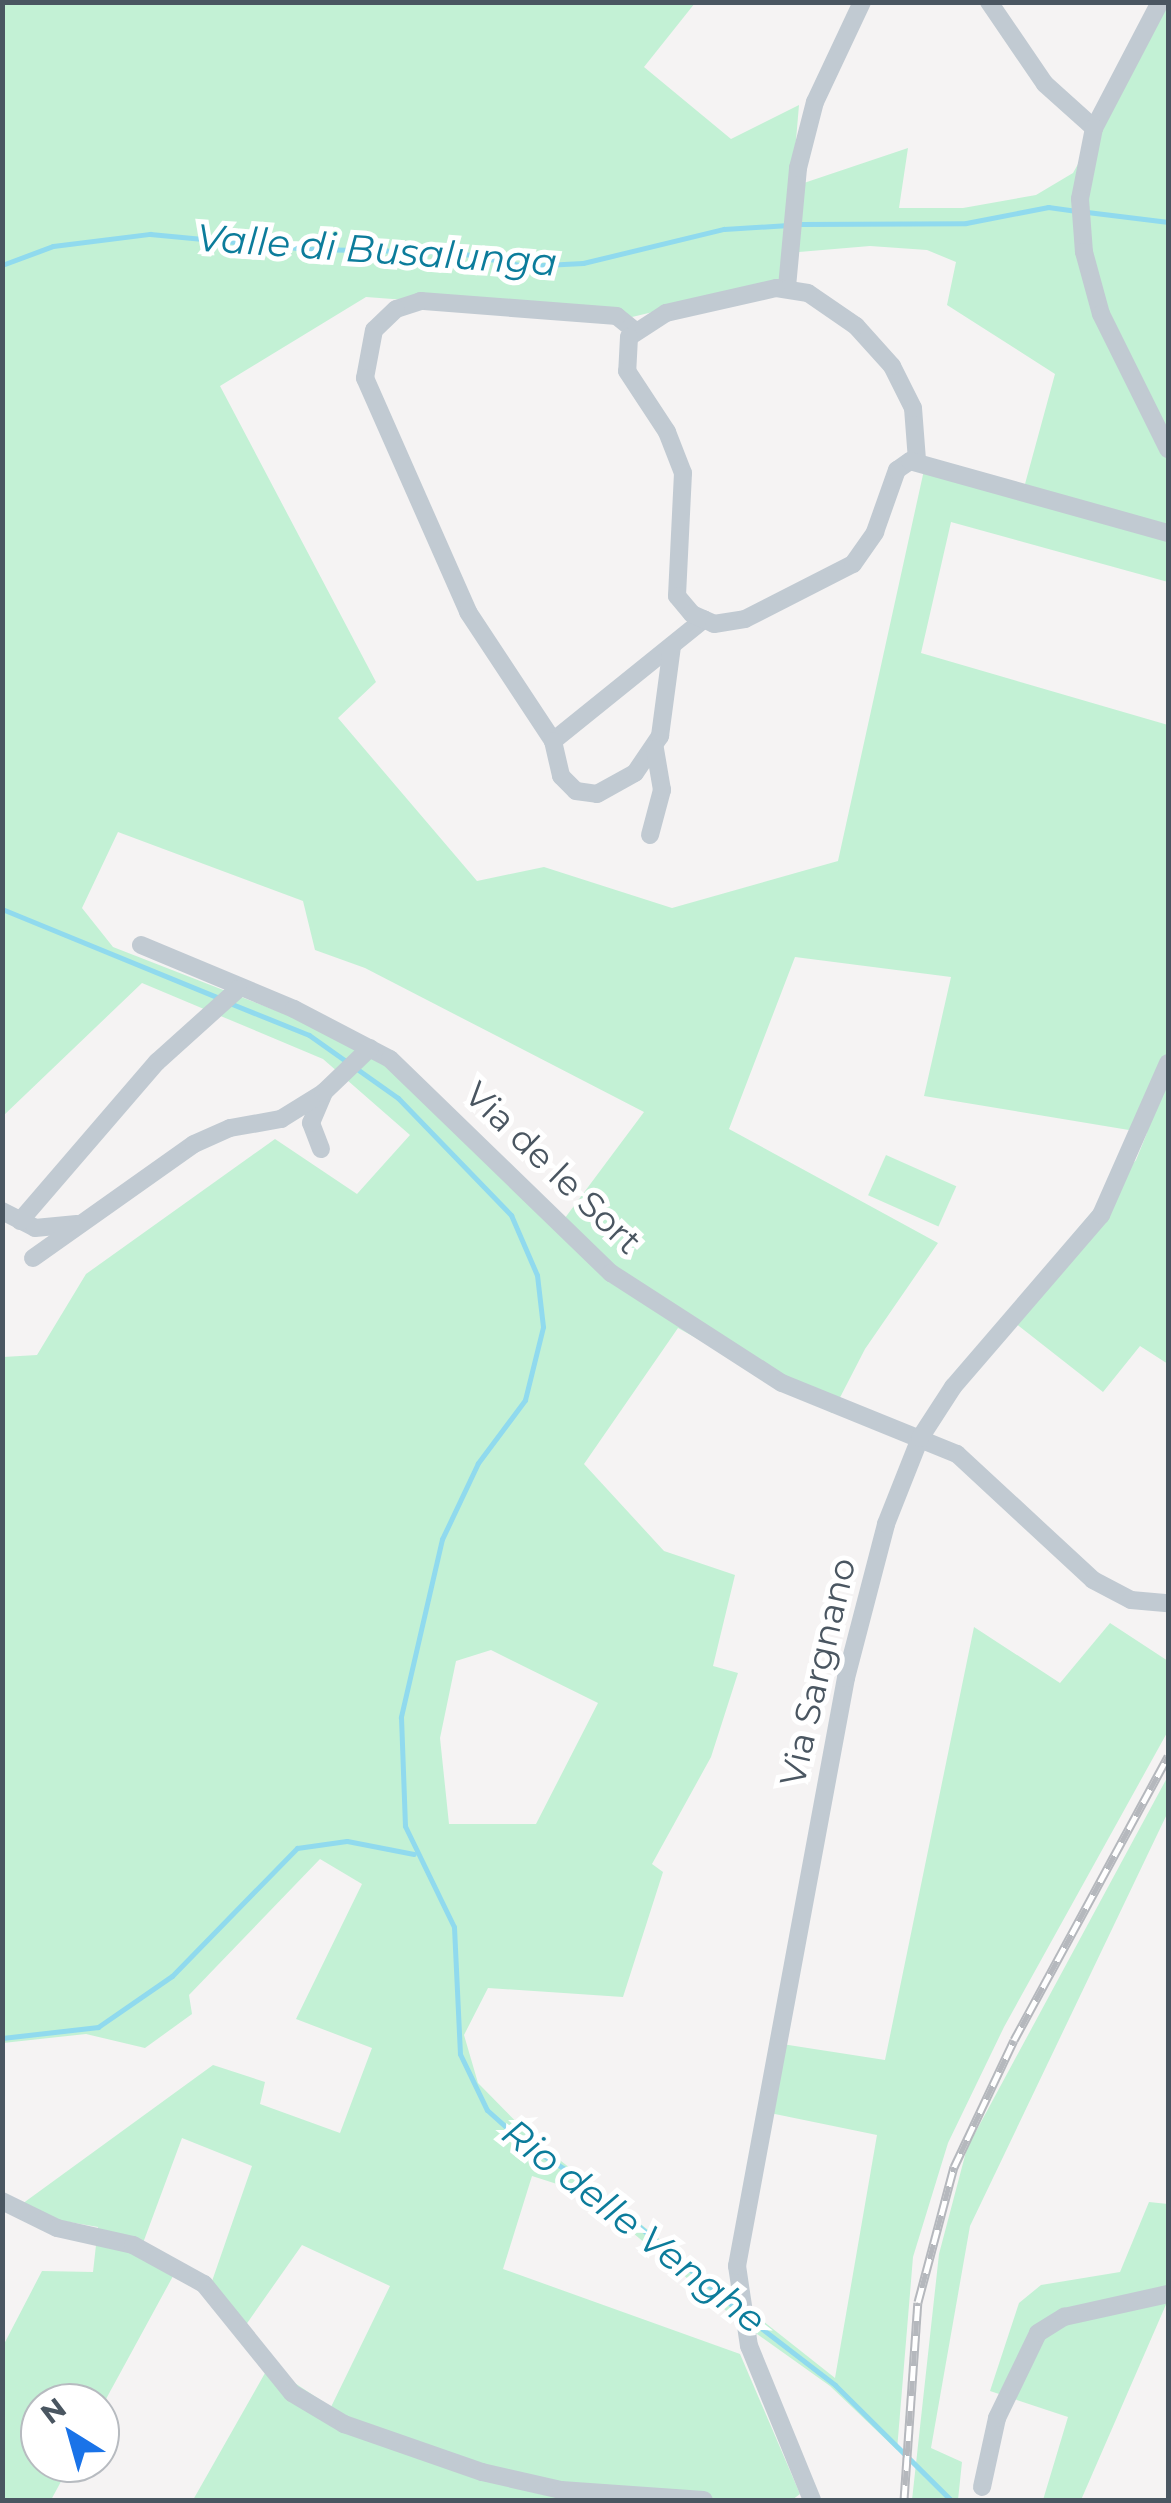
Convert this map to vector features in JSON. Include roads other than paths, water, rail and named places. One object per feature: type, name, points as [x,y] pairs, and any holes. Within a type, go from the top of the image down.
[{"type":"street","points":[[788,287],[792,215],[815,102],[862,2]]},
{"type":"street","points":[[988,2],[1045,84],[1094,128]]},
{"type":"street","points":[[1160,2],[1094,128],[1080,200],[1101,314],[1168,449]]},
{"type":"street","points":[[916,460],[916,419],[892,366],[831,307],[788,287],[666,313],[634,330],[626,346],[627,371],[668,432],[683,473],[674,585],[684,606],[704,620],[736,623],[853,564],[870,542],[897,470],[916,460],[1168,533]]},
{"type":"street","points":[[634,330],[618,316],[421,301],[385,318],[366,346],[370,392],[468,612],[553,740],[562,776],[586,794],[622,783],[655,749]]},
{"type":"street","points":[[553,740],[704,620]]},
{"type":"street","points":[[650,835],[662,790],[655,749],[672,646]]},
{"type":"street","name":"Via de le Sort","points":[[141,945],[414,1078],[611,1274],[782,1383],[920,1438],[975,1467],[1092,1580],[1131,1600],[1168,1602]]},
{"type":"street","points":[[20,1221],[157,1062],[236,992]]},
{"type":"street","points":[[33,1258],[194,1144],[230,1128],[281,1119],[324,1092],[364,1053]]},
{"type":"street","name":"Via Sargnano","points":[[810,2500],[758,2372],[741,2315],[746,2213],[846,1678],[890,1509],[920,1438],[953,1387],[1101,1216],[1168,1063]]},
{"type":"street","points":[[321,1149],[311,1123],[324,1092]]},
{"type":"street","points":[[2,1211],[35,1228],[85,1222]]},
{"type":"street","points":[[2,2201],[57,2228],[133,2245],[178,2267],[213,2294],[292,2392],[344,2424],[482,2472],[560,2490],[704,2500]]},
{"type":"street","points":[[982,2487],[997,2418],[1038,2333],[1064,2318],[1168,2294]]},
{"type":"waterway","name":"Valle di Busalunga","points":[[800,224],[966,223],[1048,207],[1077,211]]},
{"type":"waterway","name":"Valle di Busalunga","points":[[1087,212],[1168,222]]},
{"type":"waterway","name":"Valle di Busalunga","points":[[2,265],[53,246],[150,234],[310,249],[455,252],[525,266],[583,263],[724,229],[789,225]]},
{"type":"waterway","name":"Rio delle Venghe","points":[[2,909],[221,999]]},
{"type":"waterway","name":"Rio delle Venghe","points":[[232,1004],[309,1035],[398,1098],[511,1215],[537,1275],[543,1327],[525,1400],[478,1463],[442,1539],[401,1717],[405,1826],[454,1927],[460,2054],[487,2110],[526,2145],[589,2184],[739,2311]]},
{"type":"waterway","points":[[2,2038],[98,2027],[172,1976],[297,1848],[347,1841],[414,1854]]},
{"type":"waterway","name":"Rio delle Venghe","points":[[752,2321],[835,2385],[951,2500]]},
{"type":"railway","points":[[904,2500],[918,2302],[954,2167],[1014,2040],[1168,1756]]}]
